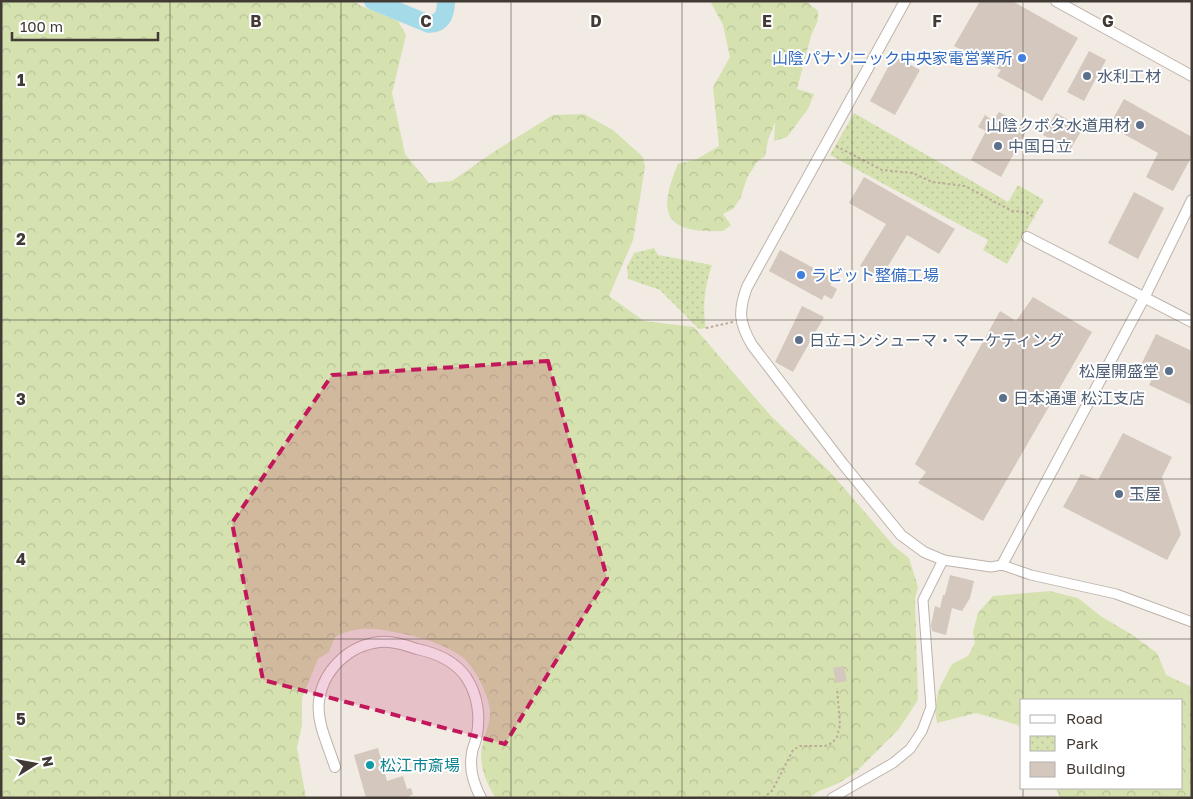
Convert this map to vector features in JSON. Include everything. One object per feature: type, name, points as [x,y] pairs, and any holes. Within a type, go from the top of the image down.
[{"type":"street","points":[[905,1],[747,287],[741,301],[740,318],[744,330],[752,345],[843,464],[901,535],[924,552],[943,560],[991,567],[1002,565],[1031,575],[1116,594],[1192,622]]},
{"type":"street","points":[[1056,1],[1192,76]]},
{"type":"street","points":[[1002,565],[1144,298],[1192,200]]},
{"type":"street","points":[[1027,237],[1192,322]]},
{"type":"street","points":[[832,798],[893,763],[910,749],[922,731],[930,707],[923,600],[943,560]]},
{"type":"street","points":[[335,767],[320,717],[319,701],[326,679],[335,664],[349,653],[364,645],[394,642],[423,650],[448,660],[461,671],[471,686],[478,717],[472,764],[476,789],[481,798]]},
{"type":"path","points":[[831,144],[882,170],[913,173],[932,182],[964,186],[1012,211],[1026,212],[1035,218]]},
{"type":"path","points":[[706,328],[734,322]]},
{"type":"path","points":[[763,798],[772,791],[793,750],[800,746],[825,746],[832,743],[837,736],[840,725],[837,688]]},
{"type":"highlighted area","points":[[548,361],[607,578],[505,744],[263,680],[232,523],[332,375]]},
{"type":"green space","points":[[1,1],[354,1],[359,5],[398,21],[406,35],[392,93],[405,154],[429,183],[452,181],[492,153],[553,115],[584,114],[613,130],[643,157],[645,167],[633,240],[609,296],[644,321],[694,327],[771,416],[831,473],[894,546],[909,558],[918,587],[915,599],[918,700],[899,729],[855,773],[809,798],[496,798],[489,787],[481,760],[482,747],[490,715],[489,704],[484,689],[472,667],[456,653],[430,641],[389,631],[363,629],[354,630],[335,637],[329,652],[318,659],[302,698],[302,725],[297,748],[306,798],[1,798],[1,264],[3,252],[1,244]]},
{"type":"green space","points":[[710,1],[806,1],[818,11],[818,20],[811,36],[797,89],[814,94],[808,109],[787,137],[774,141],[775,122],[768,140],[765,156],[757,162],[747,178],[740,199],[733,209],[723,214],[731,225],[723,231],[689,229],[671,218],[668,209],[671,182],[678,164],[697,159],[719,146],[713,87],[730,57],[723,25]]},
{"type":"green space","points":[[854,113],[1008,202],[1018,185],[1044,200],[1007,264],[983,250],[988,240],[830,155]]},
{"type":"green space","points":[[654,248],[658,255],[712,265],[705,296],[706,328],[699,329],[660,290],[628,279],[627,267],[634,253]]},
{"type":"green space","points":[[1050,591],[1078,598],[1102,617],[1131,634],[1157,653],[1166,675],[1192,687],[1192,798],[1060,798],[1056,789],[1183,789],[1183,699],[1020,699],[1020,727],[976,713],[937,723],[935,711],[938,691],[952,664],[968,656],[975,643],[973,632],[978,613],[993,596]]},
{"type":"building","name":"山陰パナソニック中央家電営業所","points":[[980,1],[1012,1],[1078,38],[1042,101],[997,76],[1001,70],[954,46]]},
{"type":"building","name":"水利工材","points":[[1089,51],[1106,60],[1084,101],[1067,92]]},
{"type":"building","points":[[894,56],[920,70],[895,115],[870,101]]},
{"type":"building","points":[[1124,99],[1192,137],[1192,156],[1173,191],[1146,177],[1158,153],[1109,126]]},
{"type":"building","name":"中国日立","points":[[999,112],[1028,128],[1001,177],[971,160],[986,131],[978,127],[985,115],[993,121]]},
{"type":"building","points":[[1056,113],[1083,128],[1070,150],[1043,135]]},
{"type":"building","points":[[864,177],[955,229],[939,254],[907,235],[880,279],[860,266],[886,224],[849,203]]},
{"type":"building","points":[[1134,192],[1164,208],[1138,259],[1108,243]]},
{"type":"building","name":"ラビット整備工場","points":[[780,250],[834,279],[830,285],[837,289],[832,299],[824,295],[822,300],[769,271]]},
{"type":"building","name":"日本通運 松江支店","points":[[1033,297],[1092,332],[983,521],[918,483],[926,472],[915,464],[1000,311],[1016,321]]},
{"type":"building","name":"日立コンシューマ・マーケティング","points":[[802,306],[824,317],[793,372],[775,362]]},
{"type":"building","name":"松屋開盛堂","points":[[1156,334],[1192,351],[1192,405],[1149,385],[1154,375],[1140,367]]},
{"type":"building","name":"玉屋","points":[[1123,433],[1172,457],[1162,477],[1181,534],[1167,560],[1063,507],[1081,474],[1098,480]]},
{"type":"building","points":[[950,575],[974,581],[970,598],[962,611],[952,608],[946,635],[932,631],[931,625],[935,606],[940,608]]},
{"type":"building","points":[[844,666],[847,681],[836,683],[833,668]]},
{"type":"building","name":"松江市斎場","points":[[378,748],[387,781],[403,776],[407,789],[411,788],[413,794],[407,798],[366,798],[354,755]]},
{"type":"waterway","points":[[373,1],[429,24],[440,20],[445,10],[446,1]]},
{"type":"place","name":"山陰パナソニック中央家電営業所","points":[[1022,58]]},
{"type":"place","name":"水利工材","points":[[1087,76]]},
{"type":"place","name":"山陰クボタ水道用材","points":[[1140,125]]},
{"type":"place","name":"中国日立","points":[[998,146]]},
{"type":"place","name":"ラビット整備工場","points":[[801,275]]},
{"type":"place","name":"日立コンシューマ・マーケティング","points":[[799,340]]},
{"type":"place","name":"松屋開盛堂","points":[[1169,371]]},
{"type":"place","name":"日本通運 松江支店","points":[[1003,398]]},
{"type":"place","name":"玉屋","points":[[1119,494]]},
{"type":"place","name":"松江市斎場","points":[[370,765]]}]
